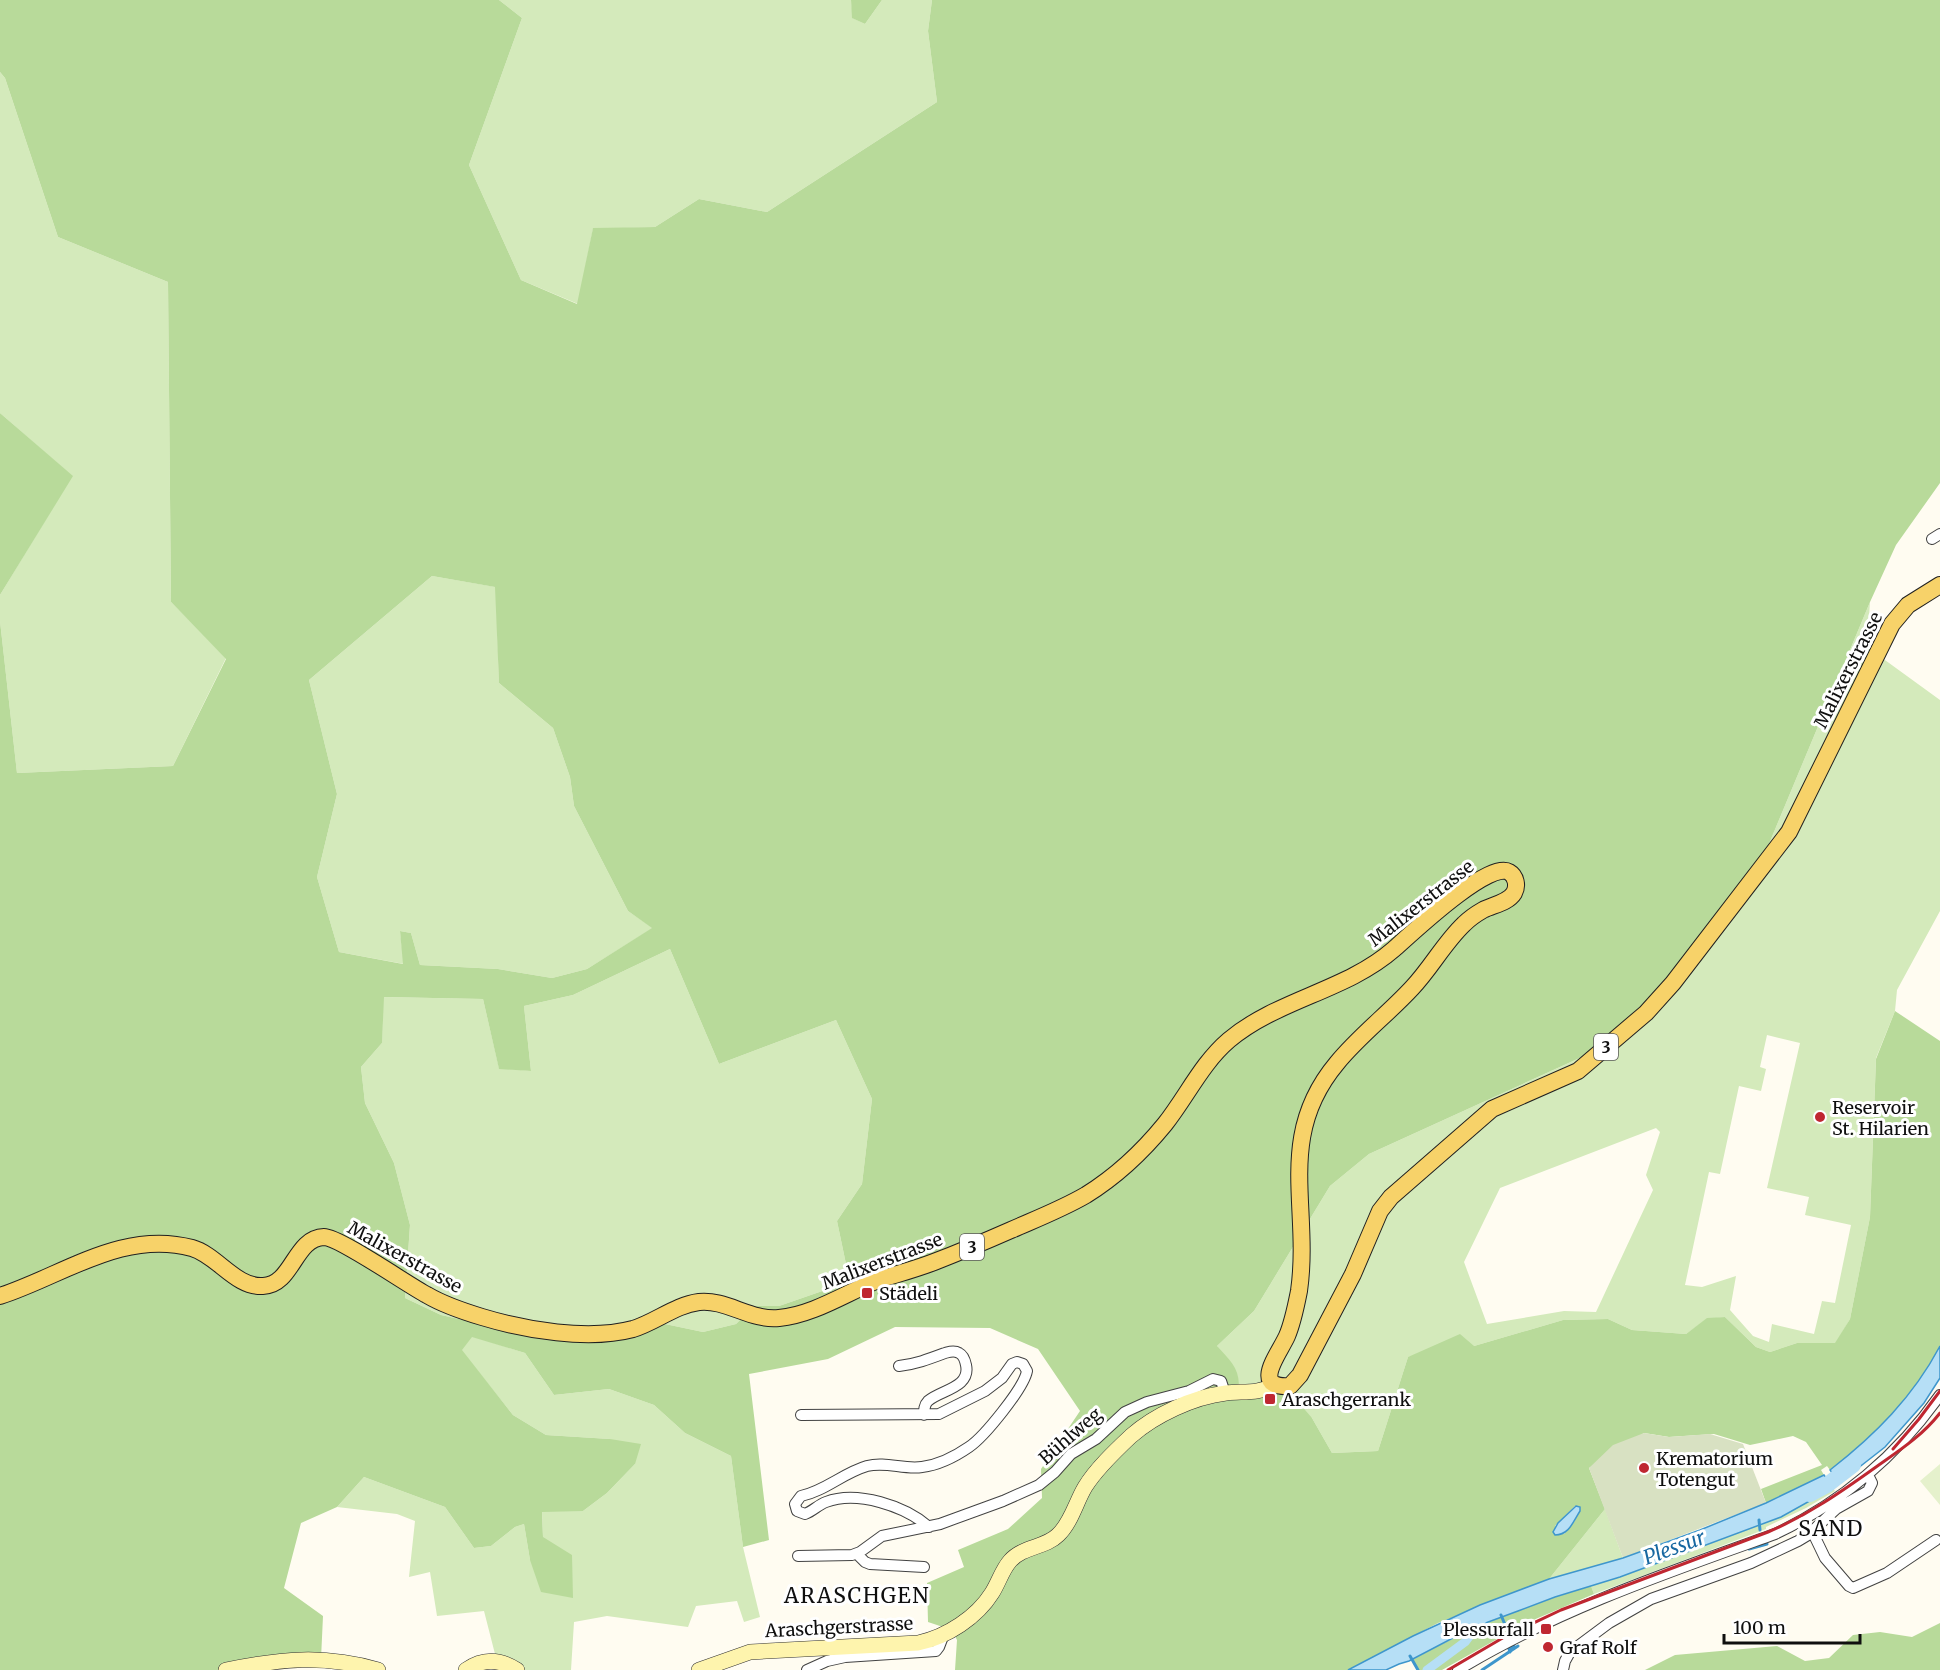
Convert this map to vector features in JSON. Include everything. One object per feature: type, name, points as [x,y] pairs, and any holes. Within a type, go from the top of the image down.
[{"type":"main road","name":"Malixerstrasse","points":[[0,1296],[48,1278],[82,1261],[111,1251],[138,1246],[171,1245],[190,1248],[206,1254],[242,1281],[259,1287],[273,1285],[310,1241],[321,1237],[335,1239],[399,1280],[442,1303],[525,1329],[561,1332],[617,1332],[642,1326],[684,1306],[701,1302],[716,1303],[764,1318],[795,1315],[976,1245],[1091,1192],[1148,1143],[1168,1120],[1206,1063],[1240,1031],[1366,970],[1382,959],[1440,908],[1486,876],[1499,870],[1510,873],[1515,879],[1516,886],[1511,896],[1478,913],[1461,927],[1414,986],[1339,1061],[1316,1093],[1304,1126],[1300,1147],[1298,1171],[1301,1251],[1298,1298],[1288,1333],[1271,1364],[1269,1374],[1274,1385],[1286,1388],[1297,1380],[1353,1274],[1380,1211],[1391,1197],[1492,1109],[1578,1071],[1652,1007],[1673,983],[1789,832],[1892,624],[1913,601],[1940,585]]},
{"type":"street","points":[[899,1366],[924,1362],[951,1352],[958,1353],[964,1359],[967,1371],[962,1380],[952,1389],[928,1401],[924,1415]]},
{"type":"street","points":[[801,1415],[942,1413],[982,1393],[1002,1378],[1014,1362],[1023,1364],[1026,1368],[1024,1380],[1001,1413],[973,1444],[960,1453],[923,1467],[879,1464],[862,1468],[818,1492],[799,1497],[795,1505],[798,1512],[805,1514],[829,1501],[864,1499],[897,1507],[929,1527]]},
{"type":"street","name":"Bühlweg","points":[[857,1554],[882,1536],[929,1527],[1003,1501],[1039,1485],[1076,1450],[1096,1439],[1120,1415],[1135,1407],[1152,1400],[1189,1391],[1213,1378],[1221,1381],[1225,1393]]},
{"type":"street","name":"Araschgerstrasse","points":[[699,1670],[750,1652],[908,1644],[927,1641],[944,1634],[959,1625],[987,1600],[1007,1565],[1015,1556],[1059,1534],[1086,1485],[1131,1436],[1144,1426],[1179,1407],[1225,1393],[1261,1392],[1274,1385]]},
{"type":"street","points":[[1458,1670],[1513,1638],[1567,1612],[1775,1534],[1834,1501],[1868,1475],[1901,1443],[1940,1395]]},
{"type":"street","points":[[1563,1670],[1565,1661],[1574,1649],[1609,1623],[1643,1603],[1751,1563],[1798,1541],[1842,1505],[1869,1491],[1872,1483],[1868,1475]]},
{"type":"street","points":[[1812,1531],[1827,1560],[1853,1588],[1887,1573],[1936,1540]]},
{"type":"street","points":[[798,1556],[857,1554],[870,1564],[924,1567]]},
{"type":"street","points":[[807,1670],[827,1660],[845,1657],[933,1652],[938,1649],[944,1634]]},
{"type":"street","points":[[226,1670],[272,1661],[302,1659],[342,1661],[378,1670]]},
{"type":"street","points":[[466,1670],[483,1662],[493,1661],[517,1670]]},
{"type":"green space","points":[[0,0],[499,0],[522,18],[469,165],[521,280],[577,304],[593,228],[655,227],[699,199],[767,212],[937,102],[928,31],[932,0],[1940,0],[1940,483],[1896,545],[1766,851],[1709,931],[1652,996],[1584,1056],[1369,1154],[1330,1186],[1254,1311],[1217,1346],[1237,1372],[1238,1392],[1286,1388],[1312,1418],[1332,1453],[1378,1451],[1408,1357],[1460,1334],[1474,1346],[1563,1320],[1608,1319],[1632,1330],[1686,1334],[1707,1318],[1725,1317],[1756,1347],[1770,1352],[1797,1343],[1835,1343],[1850,1319],[1870,1217],[1876,1059],[1895,1011],[1940,1041],[1940,1346],[1930,1365],[1906,1398],[1863,1443],[1830,1470],[1827,1466],[1821,1470],[1824,1475],[1766,1503],[1761,1489],[1822,1465],[1806,1442],[1793,1436],[1750,1445],[1714,1434],[1669,1437],[1644,1433],[1589,1468],[1605,1509],[1549,1579],[1438,1623],[1348,1670],[955,1670],[957,1640],[952,1630],[928,1622],[927,1583],[964,1567],[958,1550],[1008,1529],[1042,1498],[1041,1469],[1080,1411],[1038,1349],[990,1328],[895,1327],[828,1359],[749,1374],[769,1540],[743,1547],[731,1456],[685,1433],[654,1405],[609,1389],[554,1395],[525,1353],[472,1337],[462,1350],[513,1415],[546,1435],[610,1439],[641,1444],[635,1464],[607,1493],[583,1511],[542,1512],[543,1537],[572,1555],[573,1598],[541,1592],[530,1560],[524,1524],[515,1527],[491,1546],[474,1548],[445,1507],[364,1477],[337,1507],[301,1523],[284,1588],[323,1616],[321,1659],[239,1670],[0,1670],[0,621],[17,773],[173,766],[226,659],[171,602],[168,282],[58,237],[5,78],[0,72]],"holes":[[[432,576],[495,587],[499,683],[553,728],[570,777],[574,806],[628,911],[652,928],[587,969],[552,978],[498,969],[420,965],[411,933],[400,931],[403,964],[339,952],[317,877],[337,794],[309,680]],[[670,949],[719,1064],[836,1020],[872,1099],[862,1184],[837,1221],[846,1264],[831,1288],[779,1306],[754,1306],[736,1324],[703,1332],[665,1324],[632,1336],[513,1331],[441,1315],[405,1298],[410,1225],[394,1163],[365,1103],[361,1067],[382,1043],[384,997],[483,999],[499,1069],[531,1071],[524,1006],[573,995]],[[1575,1506],[1580,1508],[1574,1522],[1564,1534],[1555,1526]]]},
{"type":"green space","points":[[499,0],[851,0],[853,18],[865,24],[882,0],[932,0],[928,31],[937,102],[767,212],[699,199],[655,227],[593,229],[578,304],[521,280],[469,165],[522,18]]},
{"type":"green space","points":[[851,0],[882,0],[865,24],[852,18]]},
{"type":"green space","points":[[0,72],[5,78],[58,237],[168,282],[171,602],[226,658],[173,766],[17,773],[0,621],[0,595],[72,476],[0,413]]},
{"type":"green space","points":[[0,413],[73,476],[0,595]]},
{"type":"green space","points":[[432,576],[496,587],[499,683],[553,728],[570,777],[574,806],[628,911],[653,928],[587,969],[552,978],[498,969],[420,965],[411,933],[400,931],[404,964],[339,952],[317,877],[337,794],[309,680]]},
{"type":"green space","points":[[1870,602],[1867,647],[1940,700],[1940,911],[1897,990],[1895,1011],[1876,1058],[1870,1217],[1850,1319],[1836,1343],[1797,1343],[1770,1352],[1756,1347],[1725,1317],[1707,1319],[1686,1334],[1632,1330],[1608,1319],[1563,1320],[1474,1346],[1408,1357],[1378,1451],[1332,1453],[1312,1418],[1238,1392],[1217,1346],[1254,1311],[1330,1186],[1369,1154],[1584,1056],[1766,851]],"holes":[[[1767,1035],[1800,1043],[1767,1188],[1809,1197],[1805,1215],[1851,1225],[1835,1303],[1822,1301],[1814,1334],[1772,1324],[1769,1342],[1753,1336],[1730,1310],[1736,1276],[1702,1287],[1685,1285],[1709,1172],[1720,1174],[1739,1086],[1761,1091],[1766,1069],[1760,1067]],[[1656,1128],[1660,1132],[1646,1175],[1653,1190],[1596,1312],[1564,1311],[1487,1324],[1464,1262],[1500,1188]]]},
{"type":"green space","points":[[670,949],[719,1064],[836,1020],[872,1099],[862,1184],[837,1221],[846,1264],[831,1288],[779,1306],[754,1306],[736,1324],[703,1332],[665,1324],[632,1336],[513,1331],[441,1315],[405,1298],[410,1225],[394,1163],[365,1103],[361,1067],[382,1043],[383,997],[483,999],[499,1068],[531,1071],[524,1006],[573,995]]},
{"type":"green space","points":[[472,1336],[525,1353],[554,1395],[609,1389],[654,1405],[685,1433],[731,1456],[743,1547],[760,1617],[744,1622],[737,1601],[696,1606],[688,1627],[607,1616],[574,1622],[571,1670],[503,1670],[495,1654],[484,1611],[437,1616],[430,1572],[409,1577],[415,1521],[397,1514],[337,1507],[364,1477],[445,1507],[474,1548],[491,1546],[515,1527],[524,1524],[530,1560],[543,1537],[542,1511],[583,1511],[607,1493],[635,1464],[610,1439],[546,1435],[513,1415],[461,1350]]},
{"type":"green space","points":[[1644,1433],[1669,1437],[1710,1434],[1743,1444],[1766,1503],[1623,1558],[1589,1468],[1613,1445]]},
{"type":"green space","points":[[1940,1464],[1940,1505],[1920,1481]]},
{"type":"green space","points":[[1833,1488],[1835,1491],[1766,1529],[1594,1594],[1591,1586],[1780,1517]]},
{"type":"green space","points":[[1605,1509],[1623,1558],[1549,1579]]},
{"type":"green space","points":[[1591,1586],[1594,1594],[1524,1624],[1442,1670],[1418,1670],[1412,1660],[1455,1637],[1500,1618]]},
{"type":"green space","points":[[1940,1623],[1940,1670],[1645,1670],[1675,1655],[1777,1646],[1805,1661],[1829,1658],[1853,1635],[1880,1632],[1912,1637]]},
{"type":"water","points":[[1940,1346],[1940,1378],[1924,1403],[1885,1447],[1839,1483],[1830,1470],[1892,1414],[1918,1382]]},
{"type":"water","points":[[1824,1475],[1833,1488],[1781,1517],[1620,1577],[1555,1597],[1472,1628],[1409,1661],[1386,1670],[1348,1670],[1480,1605],[1549,1579],[1623,1558],[1700,1530],[1766,1503]]},
{"type":"water","points":[[1576,1506],[1580,1507],[1580,1511],[1570,1527],[1564,1533],[1555,1535],[1553,1532],[1558,1523]]},
{"type":"waterway","name":"Plessur","points":[[1810,1494],[1827,1485],[1853,1465]]},
{"type":"waterway","points":[[1759,1520],[1760,1530]]},
{"type":"waterway","points":[[1749,1549],[1767,1544]]},
{"type":"waterway","points":[[1501,1615],[1508,1632]]},
{"type":"waterway","points":[[1427,1670],[1465,1642],[1484,1617]]},
{"type":"waterway","points":[[1510,1652],[1509,1649],[1514,1645],[1513,1642]]},
{"type":"waterway","points":[[1482,1670],[1518,1646]]},
{"type":"waterway","points":[[1410,1656],[1418,1670]]},
{"type":"railway","points":[[1893,1449],[1940,1391]]},
{"type":"railway","points":[[1448,1670],[1506,1636],[1561,1610],[1768,1532],[1811,1511],[1902,1449],[1926,1429],[1940,1413]]},
{"type":"place","name":"Reservoir St. Hilarien","points":[[1820,1117]]},
{"type":"place","name":"Städeli","points":[[867,1293]]},
{"type":"place","name":"Araschgerrank","points":[[1270,1399]]},
{"type":"place","name":"Krematorium Totengut","points":[[1644,1468]]},
{"type":"place","name":"Plessurfall","points":[[1546,1629]]},
{"type":"place","name":"Graf Rolf","points":[[1548,1647]]},
{"type":"district","name":"SAND","points":[[1831,1528]]},
{"type":"district","name":"ARASCHGEN","points":[[857,1595]]}]
